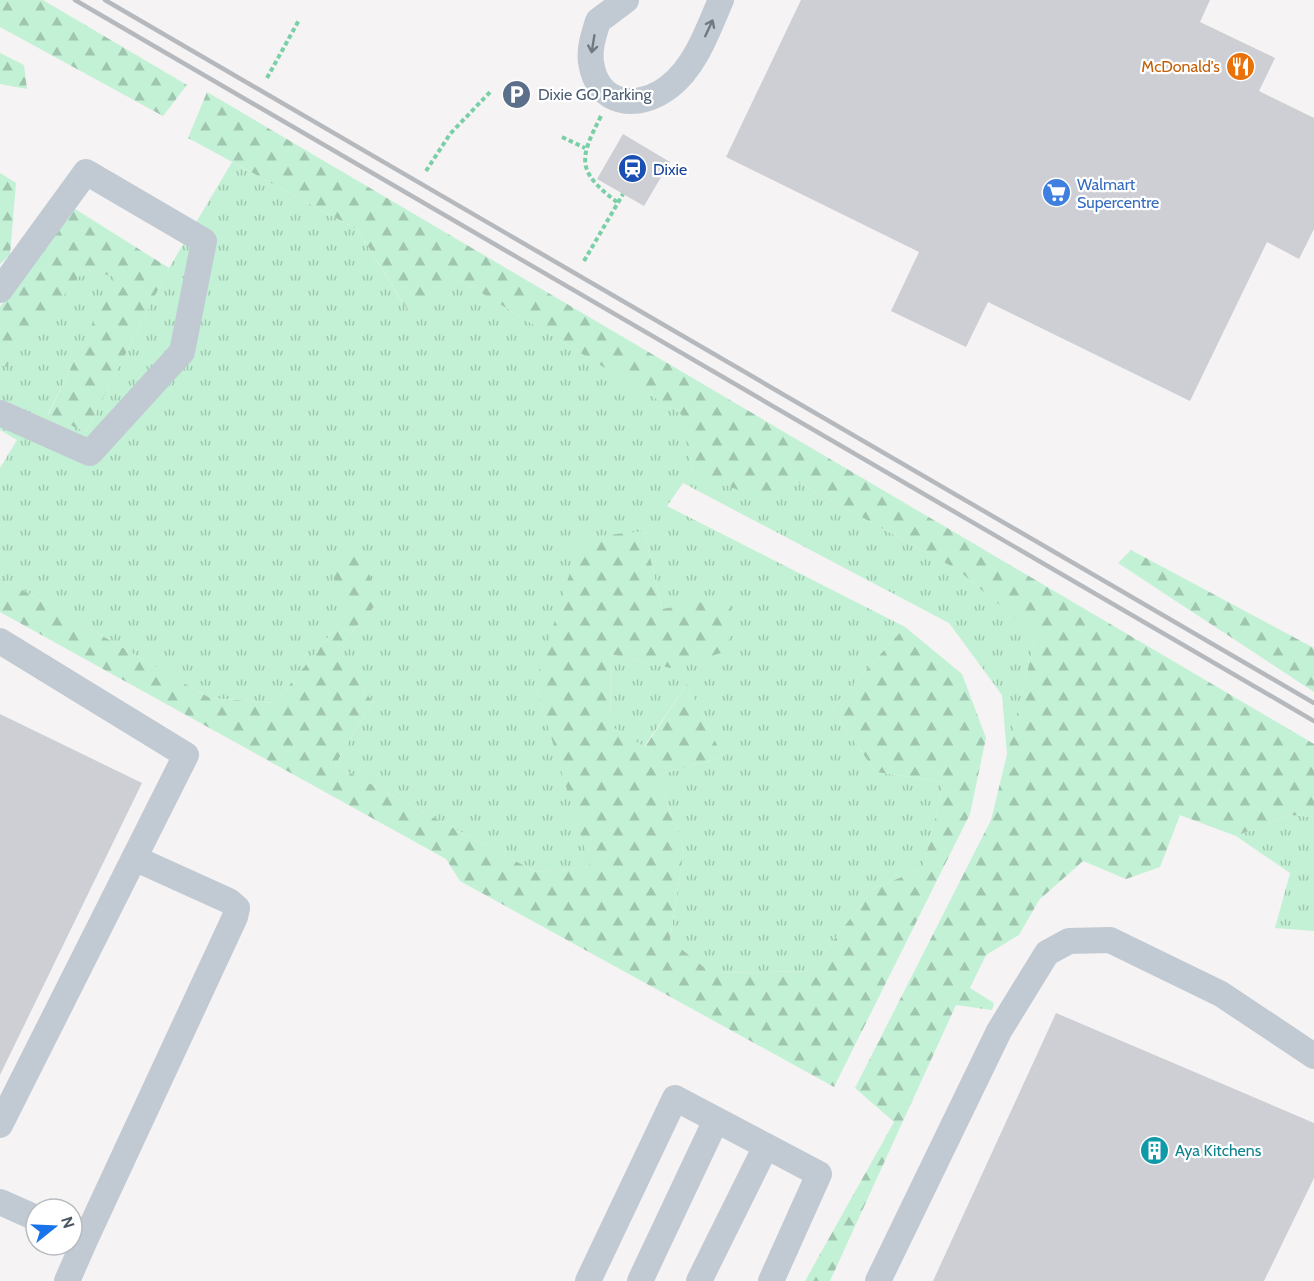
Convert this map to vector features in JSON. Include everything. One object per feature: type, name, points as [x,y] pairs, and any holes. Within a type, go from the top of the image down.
[{"type":"lane","points":[[626,0],[598,21],[592,40],[590,60],[596,80],[610,96],[629,102],[644,102],[672,86],[688,68],[721,0]]},
{"type":"lane","points":[[0,290],[86,172],[204,241],[182,352],[90,453],[0,413]]},
{"type":"lane","points":[[0,641],[186,755],[0,1125]]},
{"type":"lane","points":[[84,1227],[236,917],[237,908],[230,902],[135,858]]},
{"type":"lane","points":[[878,1281],[999,1031],[1047,953],[1069,941],[1110,940],[1221,994],[1314,1056]]},
{"type":"lane","points":[[588,1281],[675,1098],[819,1174],[771,1281]]},
{"type":"lane","points":[[640,1281],[716,1120]]},
{"type":"lane","points":[[699,1281],[766,1146]]},
{"type":"lane","points":[[0,1202],[24,1213]]},
{"type":"lane","points":[[67,1281],[74,1257]]},
{"type":"path","points":[[267,78],[298,20]]},
{"type":"path","points":[[426,171],[450,134],[491,91]]},
{"type":"path","points":[[610,96],[585,148],[584,160],[590,176],[600,189],[617,202]]},
{"type":"path","points":[[562,137],[585,148]]},
{"type":"path","points":[[584,261],[623,194]]},
{"type":"green space","points":[[0,0],[43,0],[187,85],[163,116],[0,27]]},
{"type":"green space","points":[[0,53],[24,65],[27,89],[0,84]]},
{"type":"green space","points":[[207,92],[1314,744],[1314,817],[1290,815],[1236,836],[1180,815],[1160,867],[1126,879],[1083,861],[1039,900],[1019,935],[986,955],[970,988],[994,1003],[992,1010],[956,1005],[830,1281],[805,1281],[894,1122],[855,1088],[991,820],[1036,636],[958,570],[796,481],[767,502],[692,471],[681,414],[460,280],[410,314],[358,230],[188,138]]},
{"type":"green space","points":[[232,162],[358,230],[409,313],[460,280],[682,414],[692,471],[796,481],[958,570],[1036,636],[1007,755],[1002,695],[949,623],[683,483],[667,506],[905,627],[831,709],[876,772],[944,782],[923,868],[873,889],[810,971],[711,973],[670,941],[684,848],[657,775],[723,757],[687,684],[644,747],[611,726],[610,654],[670,668],[730,598],[662,609],[644,531],[535,683],[591,867],[536,872],[335,765],[372,702],[338,648],[379,601],[350,610],[275,703],[210,698],[0,577],[0,468],[17,440],[0,430],[0,364],[6,366],[85,269],[116,277],[48,414],[86,432],[169,268]]},
{"type":"green space","points":[[0,173],[16,183],[10,255],[0,264]]},
{"type":"green space","points":[[72,207],[169,268],[86,432],[48,415],[115,277],[85,269],[6,367],[0,364],[0,307]]},
{"type":"green space","points":[[644,531],[662,609],[731,597],[728,651],[670,668],[610,654],[611,726],[645,747],[687,684],[723,757],[657,775],[684,848],[670,940],[711,973],[810,971],[873,889],[923,868],[944,782],[876,772],[831,709],[905,627],[962,674],[986,738],[970,814],[834,1087],[460,881],[446,859],[0,612],[0,577],[210,698],[275,703],[350,610],[321,553],[362,554],[379,601],[338,648],[372,702],[335,765],[536,872],[590,867],[535,683],[581,538]]},
{"type":"green space","points":[[1131,550],[1314,648],[1314,692],[1118,563]]},
{"type":"green space","points":[[1290,815],[1314,817],[1314,931],[1275,928],[1290,873],[1236,836]]},
{"type":"building","name":"Walmart Supercentre","points":[[801,0],[1210,0],[1200,22],[1275,58],[1259,91],[1314,118],[1314,229],[1299,259],[1267,242],[1190,401],[988,302],[966,347],[891,311],[919,252],[726,157]]},
{"type":"building","points":[[623,134],[670,162],[644,206],[597,179]]},
{"type":"building","points":[[0,714],[142,783],[0,1075]]},
{"type":"building","name":"Aya Kitchens","points":[[1056,1013],[1314,1123],[1314,1178],[1264,1281],[933,1281]]},
{"type":"railway","points":[[75,0],[1314,721]]},
{"type":"railway","points":[[105,0],[1314,703]]},
{"type":"place","name":"McDonald's","points":[[1241,66]]},
{"type":"place","name":"Dixie GO Parking","points":[[517,94]]},
{"type":"place","name":"Dixie","points":[[632,169]]},
{"type":"place","name":"Walmart Supercentre","points":[[1056,193]]},
{"type":"place","name":"Aya Kitchens","points":[[1154,1150]]}]
